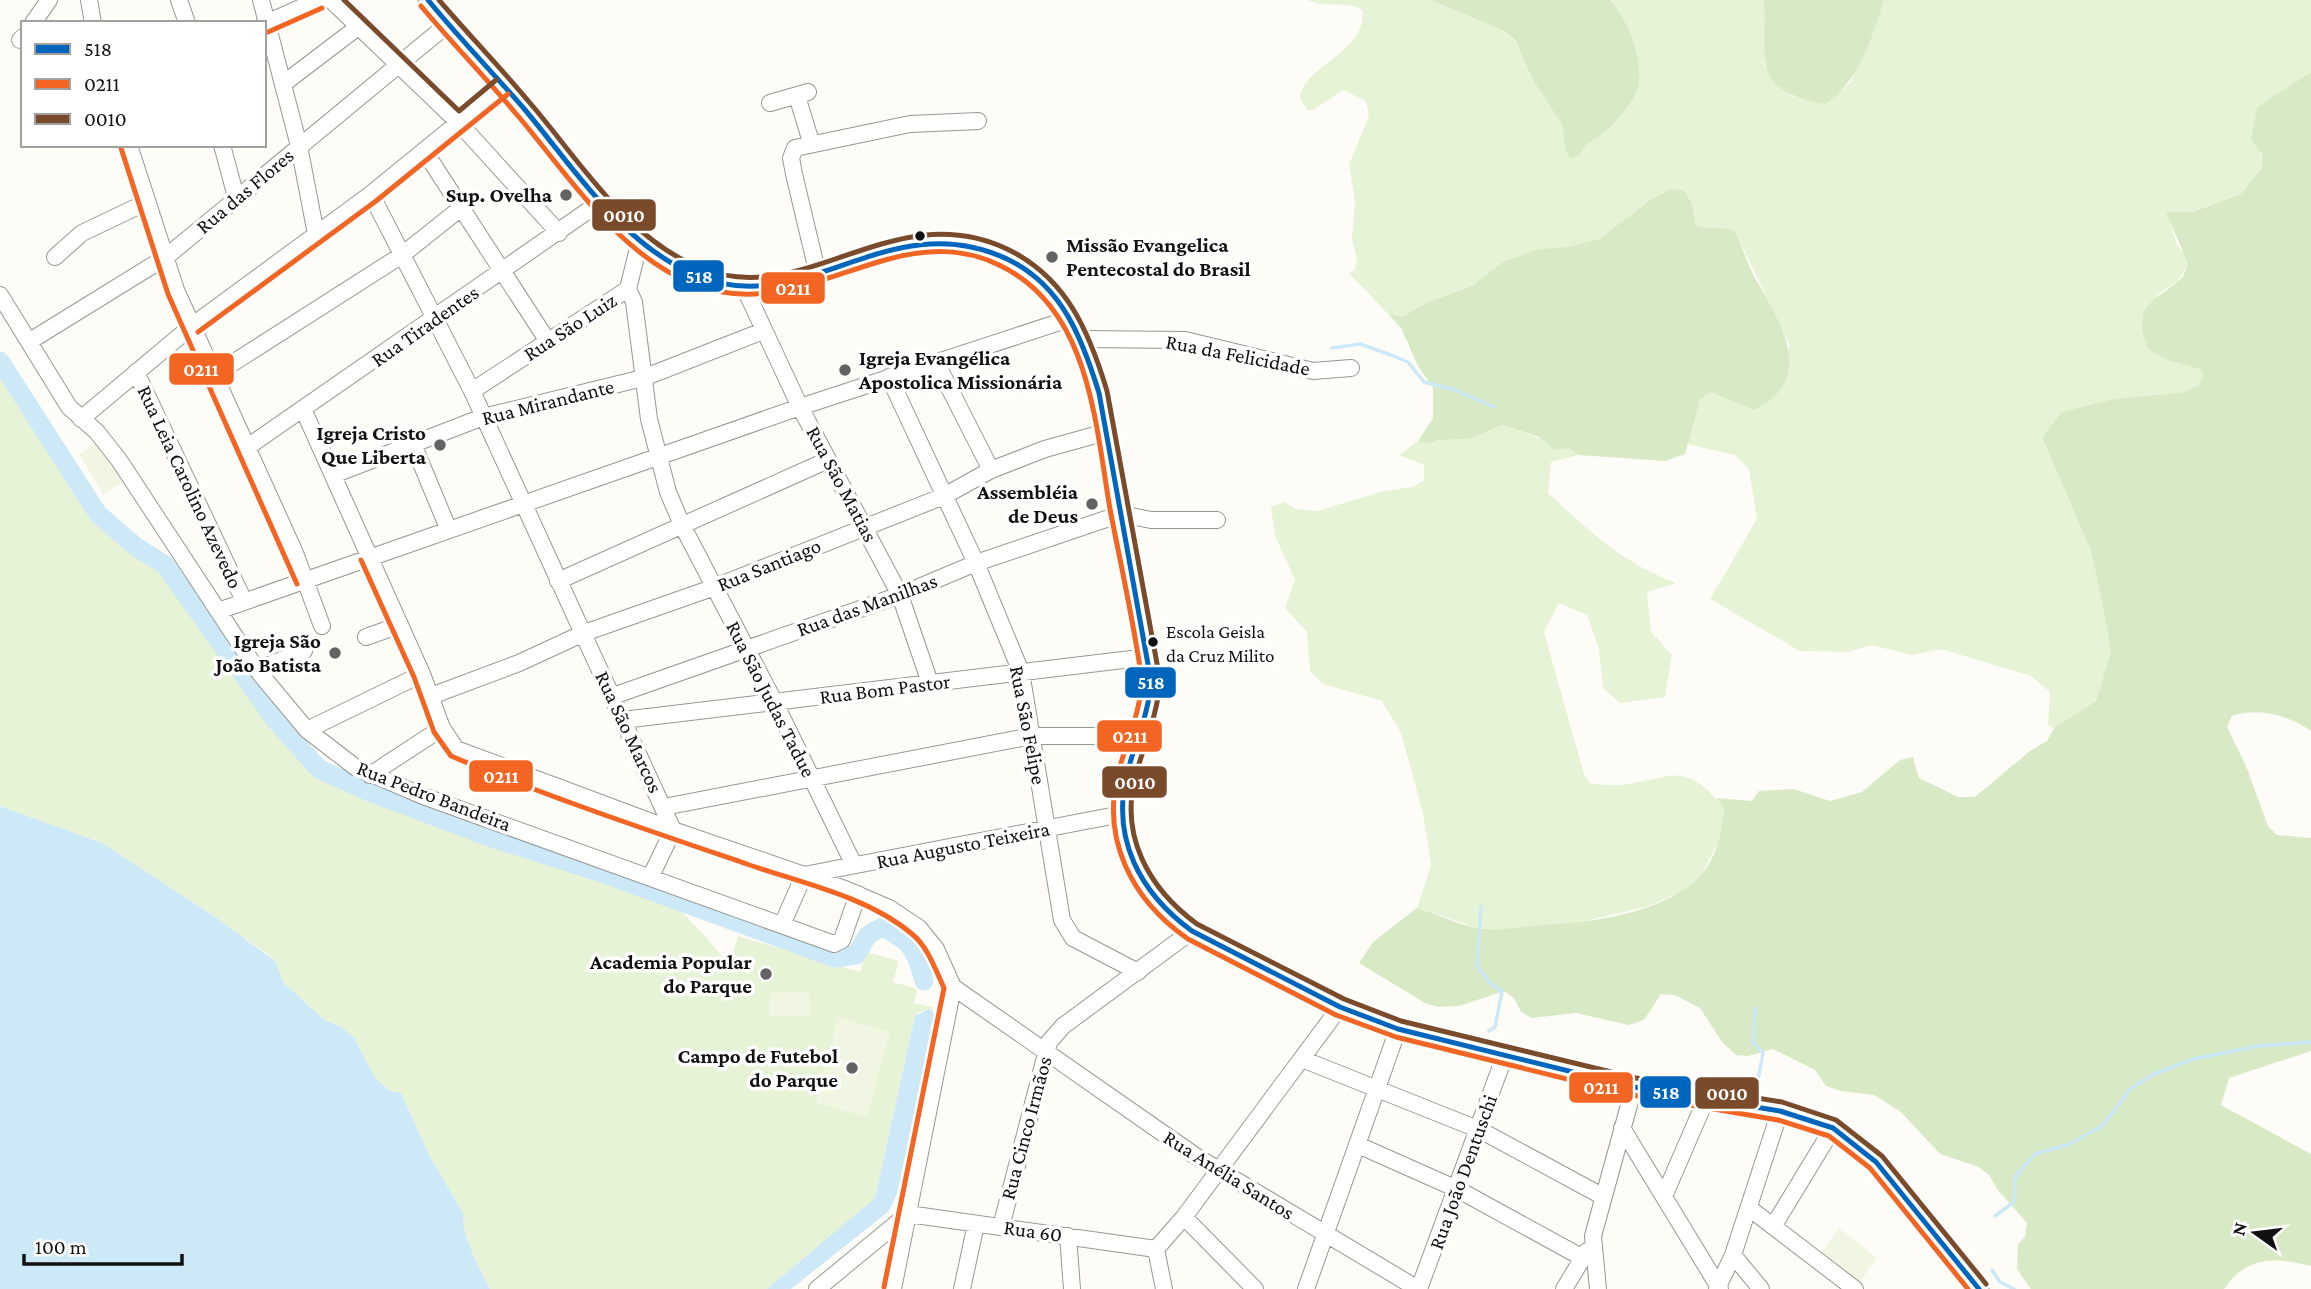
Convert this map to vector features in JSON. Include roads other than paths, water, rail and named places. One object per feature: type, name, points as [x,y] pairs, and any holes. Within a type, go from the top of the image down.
[{"type":"main road","points":[[428,0],[639,244],[696,275],[746,289],[777,286],[816,276],[908,244],[962,244],[1019,261],[1045,281],[1072,318],[1082,339],[1106,432],[1148,657],[1151,700],[1128,773],[1122,814],[1129,855],[1137,878],[1154,901],[1192,931],[1340,1007],[1398,1029],[1634,1087],[1780,1111],[1833,1128],[1876,1162],[1904,1193],[1979,1289]]},
{"type":"street","points":[[34,21],[49,0]]},
{"type":"street","points":[[89,0],[93,21]]},
{"type":"street","points":[[179,0],[186,21]]},
{"type":"street","points":[[261,0],[266,21]]},
{"type":"street","points":[[316,234],[299,146],[266,23],[318,0]]},
{"type":"street","points":[[331,0],[458,123],[559,233]]},
{"type":"street","name":"Rua das Flores","points":[[30,341],[166,257],[447,24]]},
{"type":"street","points":[[283,85],[358,27]]},
{"type":"street","points":[[81,419],[193,325],[371,194],[502,87]]},
{"type":"street","points":[[770,103],[802,94],[811,142]]},
{"type":"street","points":[[816,276],[791,158],[795,148],[811,142],[910,124],[978,121]]},
{"type":"street","points":[[130,147],[176,289],[305,580],[322,626]]},
{"type":"street","points":[[223,147],[236,197]]},
{"type":"street","points":[[425,152],[547,340]]},
{"type":"street","points":[[371,194],[435,319]]},
{"type":"street","name":"Rua Tiradentes","points":[[247,449],[602,201]]},
{"type":"street","points":[[55,257],[82,233],[147,202]]},
{"type":"street","points":[[214,375],[402,255],[461,208]]},
{"type":"street","name":"Rua São Luiz","points":[[472,391],[628,289],[639,244]]},
{"type":"street","name":"Rua São Judas Tadue","points":[[628,289],[634,302],[643,377],[658,458],[682,525],[775,703],[851,866]]},
{"type":"street","name":"Rua São Matias","points":[[746,289],[800,407],[900,595],[930,683]]},
{"type":"street","name":"Rua Pedro Bandeira","points":[[0,295],[69,407],[97,432],[119,460],[257,670],[307,730],[328,748],[370,775],[834,944],[842,940],[858,894]]},
{"type":"street","points":[[218,611],[448,528],[800,407],[1072,318]]},
{"type":"street","name":"Rua São Marcos","points":[[435,319],[472,391],[521,504],[584,634],[673,830]]},
{"type":"street","name":"Rua Mirandante","points":[[333,475],[483,417],[643,377],[763,331]]},
{"type":"street","name":"Rua da Felicidade","points":[[1082,339],[1185,340],[1313,371],[1351,368]]},
{"type":"street","points":[[936,362],[991,470]]},
{"type":"street","name":"Rua Leia Carolino Azevedo","points":[[136,372],[244,601]]},
{"type":"street","name":"Rua São Felipe","points":[[889,377],[975,563],[1021,672],[1062,920],[1068,931],[1082,943],[1138,972]]},
{"type":"street","points":[[304,411],[451,744],[465,754],[858,894],[889,908],[919,928],[936,949],[953,987],[891,1287]]},
{"type":"street","name":"Rua Santiago","points":[[431,696],[519,663],[584,634],[715,587],[944,496],[991,470],[1045,449],[1106,432]]},
{"type":"street","points":[[413,444],[448,528]]},
{"type":"street","points":[[558,581],[828,460]]},
{"type":"street","points":[[1121,514],[1159,520],[1217,520]]},
{"type":"street","name":"Rua das Manilhas","points":[[612,696],[900,595],[975,563],[1121,514]]},
{"type":"street","points":[[366,637],[400,625]]},
{"type":"street","points":[[257,670],[304,651]]},
{"type":"street","name":"Rua Bom Pastor","points":[[623,720],[1148,657]]},
{"type":"street","points":[[307,730],[422,674]]},
{"type":"street","points":[[370,775],[442,728]]},
{"type":"street","points":[[664,807],[1032,736],[1094,736],[1138,745]]},
{"type":"street","name":"Rua Augusto Teixeira","points":[[804,875],[1122,814]]},
{"type":"street","points":[[651,876],[673,830]]},
{"type":"street","points":[[837,887],[840,873],[851,866]]},
{"type":"street","points":[[782,925],[804,875]]},
{"type":"street","name":"Rua Cinco Irmãos","points":[[1000,1227],[1046,1049],[1063,1026],[1192,931]]},
{"type":"street","name":"Rua Anélia Santos","points":[[953,987],[1218,1170],[1419,1289]]},
{"type":"street","points":[[1164,1289],[1156,1249],[1184,1217],[1340,1007]]},
{"type":"street","points":[[1306,1289],[1398,1029]]},
{"type":"street","name":"Rua João Dentuschi","points":[[1419,1289],[1480,1130],[1505,1055]]},
{"type":"street","points":[[1302,1059],[1480,1130],[1602,1196]]},
{"type":"street","points":[[1564,1289],[1593,1236],[1634,1087]]},
{"type":"street","points":[[1665,1194],[1706,1099]]},
{"type":"street","points":[[1719,1288],[1733,1255],[1780,1111]]},
{"type":"street","points":[[1622,1128],[1665,1194],[1719,1288]]},
{"type":"street","points":[[1774,1225],[1833,1128]]},
{"type":"street","points":[[1358,1145],[1457,1189],[1583,1258]]},
{"type":"street","points":[[1749,1208],[1855,1289]]},
{"type":"street","points":[[817,1289],[908,1214]]},
{"type":"street","name":"Rua 60","points":[[908,1214],[1156,1249]]},
{"type":"street","points":[[1184,1217],[1255,1289]]},
{"type":"street","points":[[962,1289],[976,1224]]},
{"type":"street","points":[[1068,1236],[1072,1289]]},
{"type":"street","points":[[1593,1236],[1598,1289]]},
{"type":"street","points":[[1733,1255],[1761,1289]]},
{"type":"water","points":[[0,806],[102,843],[217,918],[275,961],[284,983],[323,1019],[343,1028],[354,1038],[375,1078],[390,1091],[401,1093],[429,1155],[464,1215],[468,1241],[490,1289],[0,1289]]},
{"type":"water","points":[[929,1009],[937,1015],[897,1194],[889,1211],[791,1289],[767,1289],[875,1198],[915,1016]]},
{"type":"waterway","points":[[1332,348],[1360,344],[1391,355],[1408,362],[1424,382],[1455,390],[1494,407]]},
{"type":"waterway","points":[[0,361],[98,514],[135,546],[165,565],[276,721],[319,769],[370,792],[492,838],[602,873],[835,958],[856,955],[868,935],[882,927],[900,937],[911,948],[924,981]]},
{"type":"waterway","points":[[1481,907],[1477,966],[1489,982],[1502,991],[1495,1027],[1489,1031]]},
{"type":"waterway","points":[[1755,1008],[1753,1042],[1763,1053],[1757,1085]]},
{"type":"waterway","points":[[1995,1216],[2014,1202],[2015,1177],[2035,1154],[2070,1144],[2103,1125],[2130,1089],[2152,1075],[2193,1059],[2258,1046],[2311,1042]]},
{"type":"waterway","points":[[1992,1270],[2000,1282],[2014,1289]]},
{"type":"place","name":"Sup. Ovelha","points":[[566,195]]},
{"type":"place","name":"Missão Evangelica Pentecostal do Brasil","points":[[1052,257]]},
{"type":"place","name":"Igreja Evangélica Apostolica Missionária","points":[[845,370]]},
{"type":"place","name":"Igreja Cristo Que Liberta","points":[[440,445]]},
{"type":"place","name":"Assembléia de Deus","points":[[1092,504]]},
{"type":"place","name":"Escola Geisla da Cruz Milito","points":[[1153,642]]},
{"type":"place","name":"Igreja São João Batista","points":[[335,653]]},
{"type":"place","name":"Academia Popular do Parque","points":[[766,974]]},
{"type":"place","name":"Campo de Futebol do Parque","points":[[852,1068]]}]
